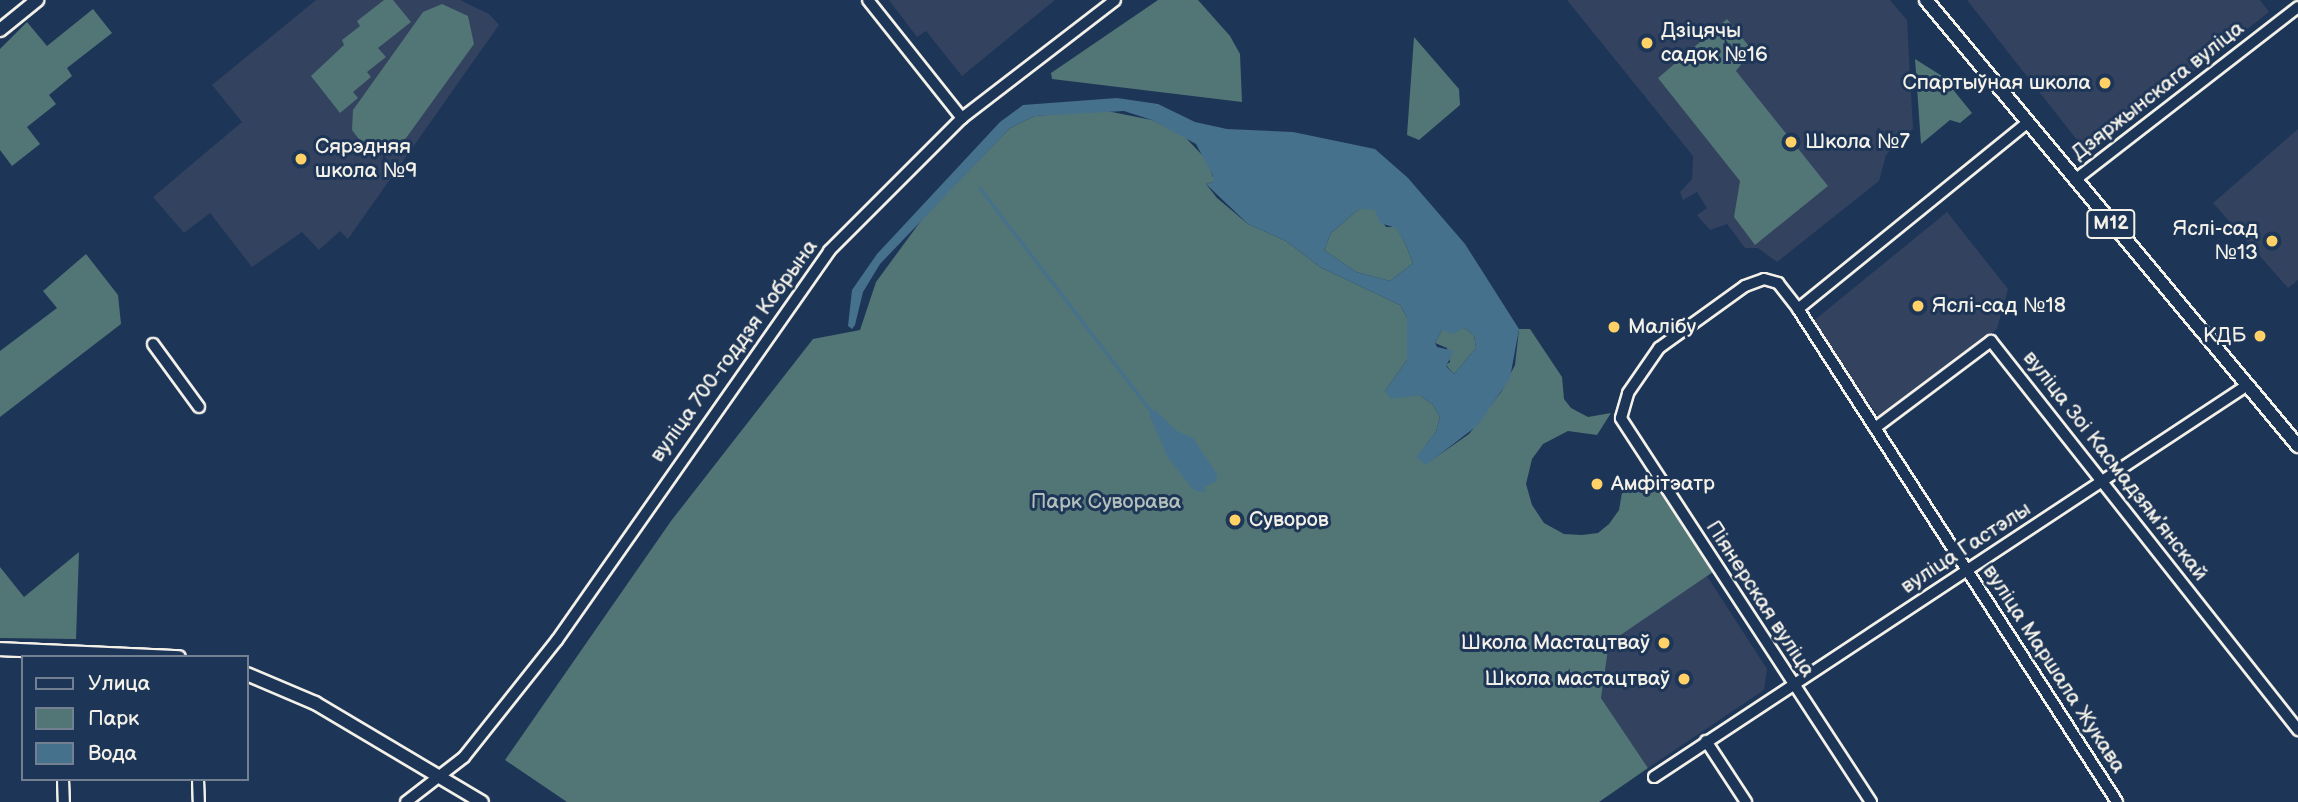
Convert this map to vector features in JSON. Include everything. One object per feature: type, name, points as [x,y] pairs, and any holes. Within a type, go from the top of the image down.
[{"type":"main road","points":[[0,30],[37,0]]},
{"type":"main road","name":"М12","points":[[1926,0],[2298,446]]},
{"type":"main road","points":[[0,649],[134,655]]},
{"type":"main road","points":[[248,674],[315,703],[482,802]]},
{"type":"street","points":[[868,0],[962,118]]},
{"type":"street","name":"вуліца 700-годдзя Кобрына","points":[[406,802],[464,757],[557,640],[829,251],[962,118],[1115,0]]},
{"type":"street","name":"Дзяржынскага вуліца","points":[[2075,180],[2298,6]]},
{"type":"street","points":[[1798,309],[2027,123]]},
{"type":"street","name":"Піянерская вуліца","points":[[1798,309],[1771,278],[1745,286],[1659,348],[1628,393],[1621,418],[1871,802]]},
{"type":"street","name":"вуліца Маршала Жукава","points":[[1798,309],[2117,802]]},
{"type":"street","name":"вуліца Зоі Касмадзямʼянскай","points":[[1875,428],[1991,341],[2298,730]]},
{"type":"street","points":[[153,344],[199,407]]},
{"type":"street","name":"вуліца Гастэлы","points":[[1654,777],[1791,682],[1967,571],[2246,386]]},
{"type":"street","points":[[1706,741],[1746,802]]},
{"type":"street","points":[[63,781],[64,802]]},
{"type":"street","points":[[198,781],[199,802]]},
{"type":"shaded area","name":"Сярэдняя школа №9","points":[[316,0],[460,0],[489,14],[499,25],[348,239],[340,231],[319,250],[302,232],[252,267],[210,213],[184,233],[153,197],[242,122],[212,85]]},
{"type":"shaded area","points":[[889,0],[1055,0],[962,76],[926,31],[917,37]]},
{"type":"shaded area","name":"Школа №7","points":[[1567,0],[1890,0],[1907,20],[1913,129],[1886,155],[1879,181],[1777,262],[1758,248],[1745,248],[1727,224],[1710,230],[1697,215],[1707,208],[1697,192],[1683,200],[1680,192],[1692,179],[1693,156]]},
{"type":"shaded area","name":"Спартыўная школа","points":[[1967,0],[2260,0],[2269,12],[2088,154]]},
{"type":"shaded area","name":"Яслі-сад №13","points":[[2298,129],[2298,280],[2288,288],[2213,203]]},
{"type":"shaded area","name":"Яслі-сад №18","points":[[1947,212],[2008,289],[1997,329],[1879,417],[1812,322]]},
{"type":"shaded area","name":"Школа мастацтваў","points":[[1707,576],[1767,669],[1764,690],[1648,768],[1601,698],[1609,643]]},
{"type":"green space","points":[[384,0],[393,0],[411,22],[378,48],[386,57],[367,72],[371,77],[353,92],[358,98],[340,113],[311,76],[344,45],[342,40],[360,26],[357,21]]},
{"type":"green space","points":[[1158,0],[1198,0],[1230,36],[1240,54],[1242,102],[1052,79],[1051,73]]},
{"type":"green space","points":[[442,4],[468,16],[474,44],[401,145],[383,152],[364,146],[352,130],[353,110],[423,12]]},
{"type":"green space","points":[[93,9],[112,33],[67,68],[72,76],[49,95],[56,104],[27,127],[40,144],[12,166],[0,150],[0,49],[27,22],[47,46]]},
{"type":"green space","points":[[1727,19],[1752,50],[1736,71],[1828,186],[1755,245],[1734,217],[1740,181],[1658,78]]},
{"type":"green space","points":[[1414,37],[1459,89],[1460,105],[1419,140],[1407,135]]},
{"type":"green space","points":[[1915,59],[1942,76],[1972,113],[1960,123],[1950,120],[1921,144]]},
{"type":"green space","name":"Парк Суворава","points":[[1102,110],[1152,120],[1184,136],[1206,159],[1213,182],[1206,184],[1217,198],[1248,224],[1286,241],[1320,267],[1400,305],[1407,318],[1407,360],[1385,391],[1396,396],[1420,395],[1433,405],[1440,417],[1436,432],[1425,446],[1426,464],[1469,434],[1501,392],[1515,365],[1519,329],[1530,329],[1562,377],[1564,399],[1571,408],[1588,417],[1611,413],[1597,435],[1568,431],[1543,444],[1532,459],[1526,484],[1532,505],[1544,523],[1564,534],[1582,535],[1598,533],[1609,524],[1619,510],[1624,481],[1654,483],[1713,572],[1609,643],[1601,698],[1648,768],[1599,802],[567,802],[505,760],[671,521],[813,339],[860,330],[876,282],[923,218],[1010,128],[1035,116]]},
{"type":"green space","points":[[1359,209],[1375,209],[1386,227],[1396,227],[1405,243],[1413,263],[1390,281],[1356,272],[1324,250],[1331,233]]},
{"type":"green space","points":[[86,254],[118,295],[121,324],[0,417],[0,351],[57,308],[43,291]]},
{"type":"green space","points":[[1464,328],[1474,335],[1476,348],[1454,374],[1446,365],[1450,362],[1447,348],[1435,343],[1442,330]]},
{"type":"green space","points":[[79,552],[76,639],[0,638],[0,567],[24,597]]},
{"type":"water","points":[[1117,98],[1158,104],[1195,122],[1227,129],[1293,132],[1375,149],[1408,178],[1465,244],[1519,329],[1510,378],[1478,425],[1426,465],[1416,457],[1436,432],[1440,417],[1433,405],[1420,395],[1391,399],[1385,391],[1407,360],[1407,318],[1400,305],[1320,267],[1286,241],[1248,224],[1206,184],[1213,182],[1213,176],[1196,144],[1152,120],[1124,111],[1035,116],[1010,128],[880,264],[863,292],[855,325],[852,329],[848,326],[852,290],[877,254],[1000,122],[1023,105]],"holes":[[[1359,209],[1375,210],[1380,223],[1396,228],[1405,243],[1413,263],[1390,281],[1356,272],[1324,250],[1331,233]],[[1464,328],[1474,335],[1476,348],[1454,374],[1446,366],[1454,351],[1437,347],[1435,343],[1442,330],[1453,334]]]},
{"type":"water","points":[[1155,410],[1177,431],[1193,438],[1217,474],[1217,481],[1204,487],[1206,491],[1198,492],[1192,488],[1168,458],[1149,414]]},
{"type":"waterway","points":[[980,188],[1152,412]]},
{"type":"place","name":"Дзіцячы садок №16","points":[[1647,43]]},
{"type":"place","name":"Спартыўная школа","points":[[2105,83]]},
{"type":"place","name":"Школа №7","points":[[1791,142]]},
{"type":"place","name":"Сярэдняя школа №9","points":[[301,159]]},
{"type":"place","name":"Яслі-сад №13","points":[[2272,241]]},
{"type":"place","name":"Яслі-сад №18","points":[[1918,306]]},
{"type":"place","name":"Малібу","points":[[1614,327]]},
{"type":"place","name":"КДБ","points":[[2260,336]]},
{"type":"place","name":"Амфітэатр","points":[[1597,484]]},
{"type":"place","name":"Суворов","points":[[1235,520]]},
{"type":"place","name":"Школа Мастацтваў","points":[[1664,643]]},
{"type":"place","name":"Школа мастацтваў","points":[[1684,679]]}]
